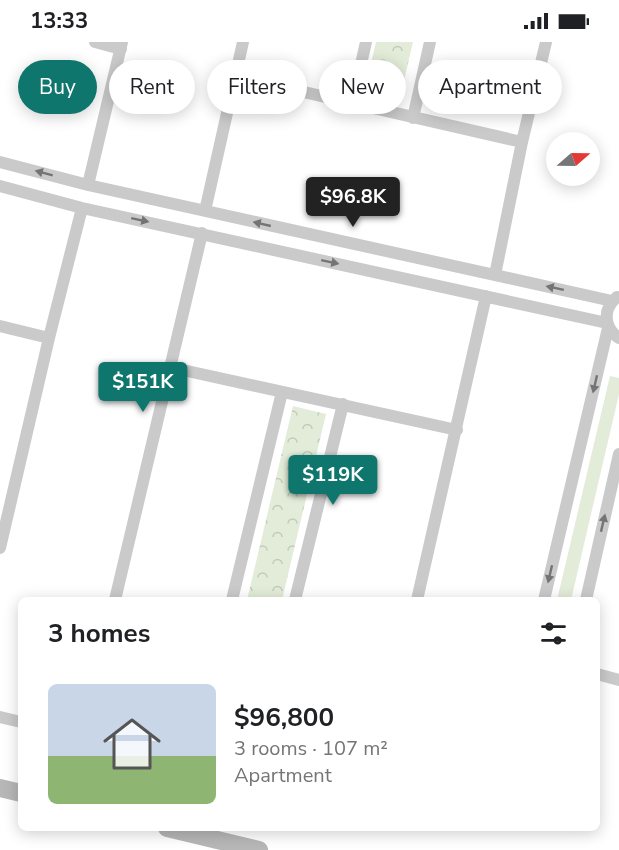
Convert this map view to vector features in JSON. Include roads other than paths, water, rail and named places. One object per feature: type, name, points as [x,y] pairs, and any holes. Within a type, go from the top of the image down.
[{"type":"main road","points":[[0,788],[18,792]]},
{"type":"main road","points":[[180,831],[259,850]]},
{"type":"street","points":[[87,185],[122,45],[95,42]]},
{"type":"street","points":[[238,60],[243,42]]},
{"type":"street","points":[[362,60],[366,42]]},
{"type":"street","points":[[413,118],[430,42]]},
{"type":"street","points":[[495,275],[522,142],[546,42]]},
{"type":"street","points":[[205,211],[226,114]]},
{"type":"street","points":[[396,114],[522,142]]},
{"type":"street","points":[[0,162],[87,185],[495,275],[616,299]]},
{"type":"street","points":[[0,186],[82,208],[486,296],[608,325],[619,338]]},
{"type":"street","points":[[0,548],[82,208]]},
{"type":"street","points":[[116,597],[202,233]]},
{"type":"street","points":[[418,597],[486,296]]},
{"type":"street","points":[[545,597],[608,325],[608,308],[616,299]]},
{"type":"street","points":[[0,326],[49,338]]},
{"type":"street","points":[[169,367],[457,430]]},
{"type":"street","points":[[233,597],[282,392]]},
{"type":"street","points":[[296,597],[343,404]]},
{"type":"street","points":[[586,597],[619,454]]},
{"type":"street","points":[[600,675],[619,680]]},
{"type":"street","points":[[0,717],[18,721]]}]
